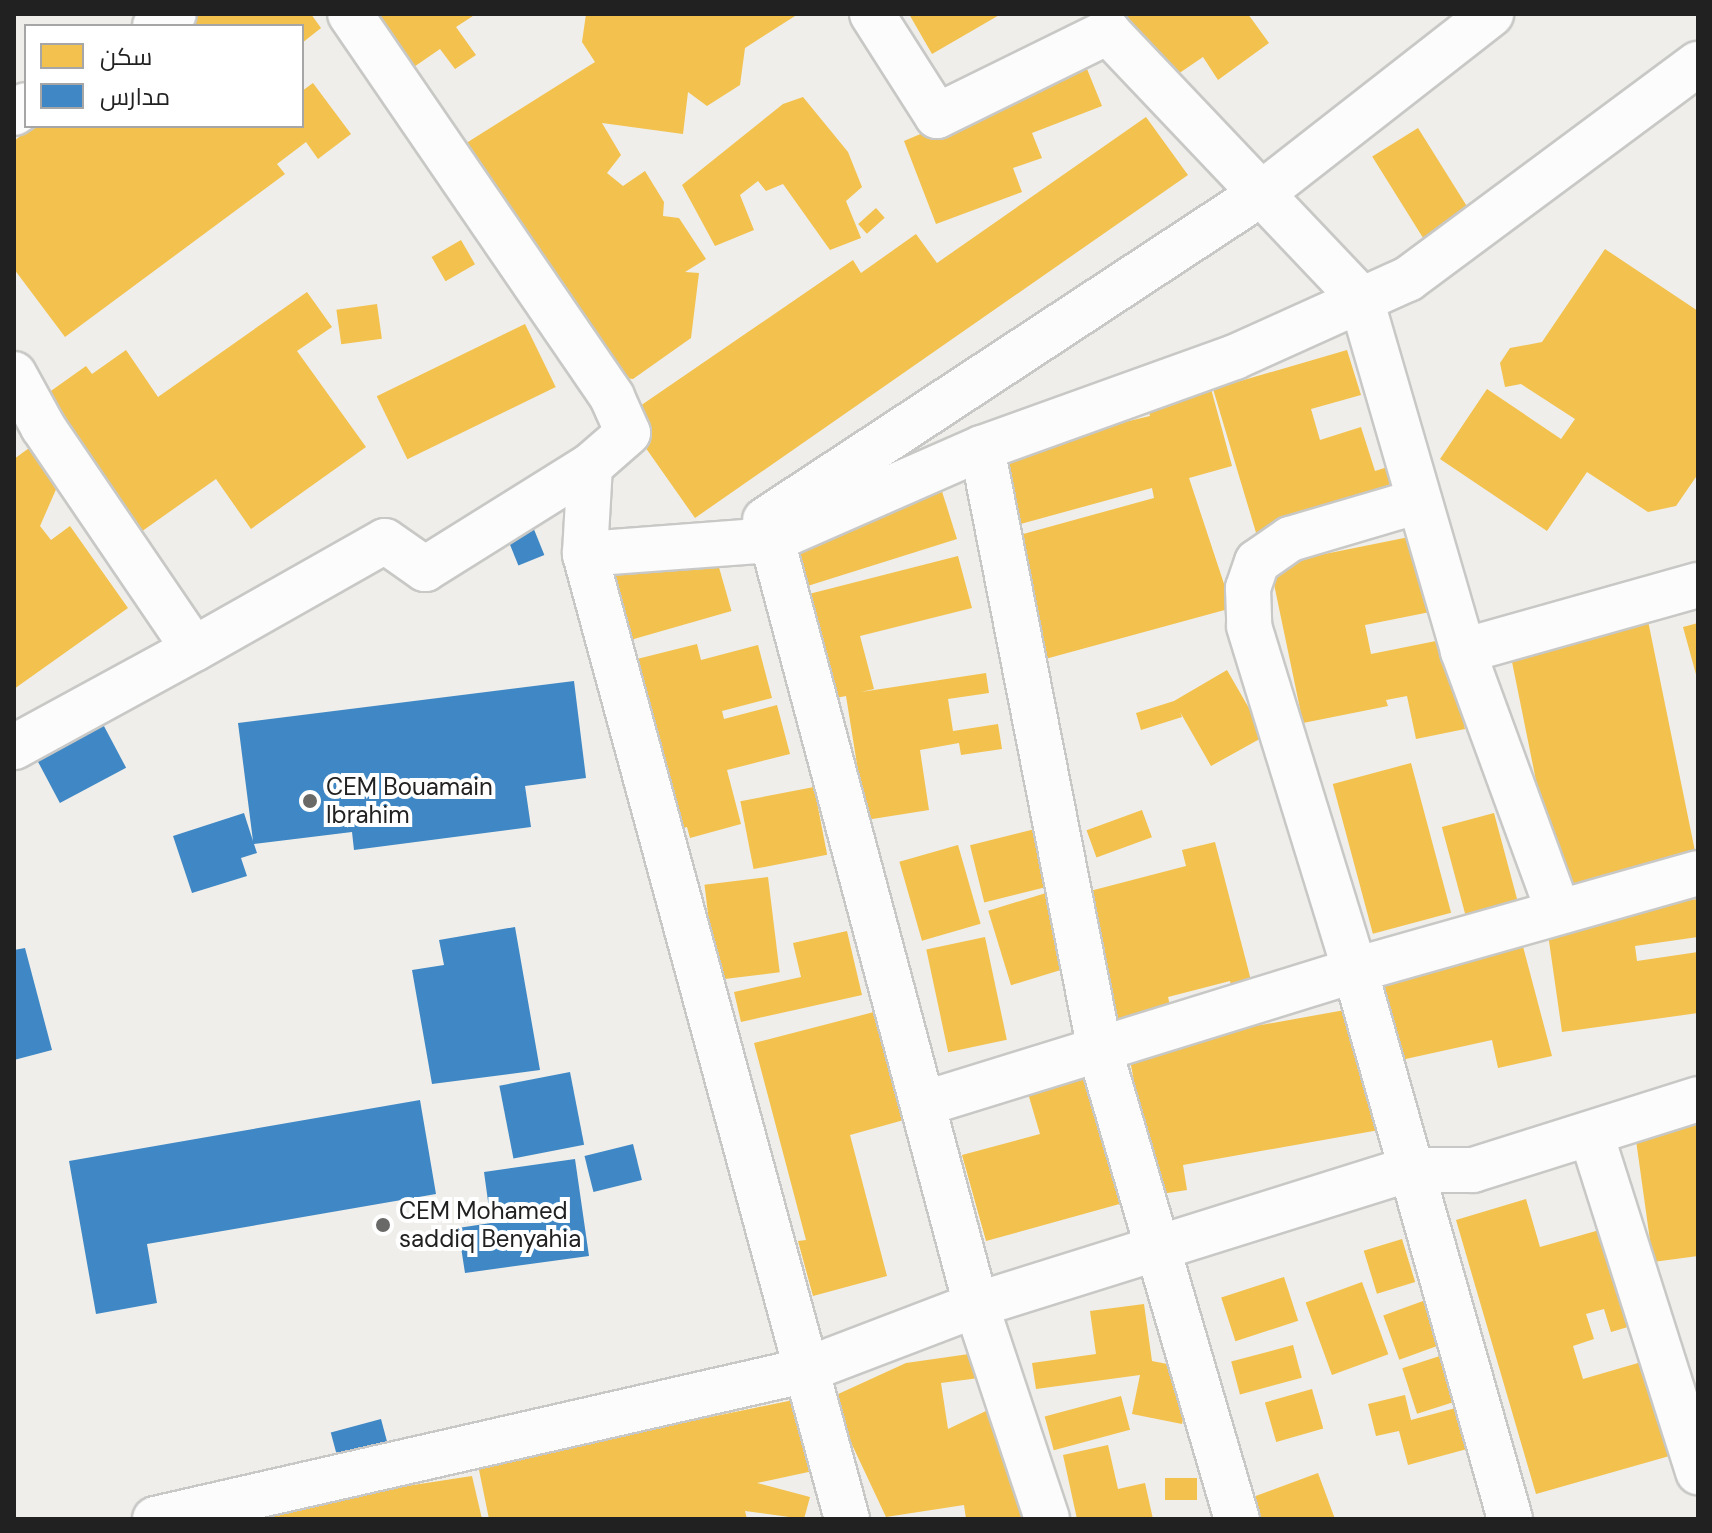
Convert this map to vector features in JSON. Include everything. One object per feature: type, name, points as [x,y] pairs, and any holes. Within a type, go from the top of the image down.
[{"type":"street","points":[[14,747],[385,541],[425,569],[590,466],[628,433],[612,397],[350,14]]},
{"type":"street","points":[[872,14],[937,116],[1108,32],[1361,299],[1463,651],[1558,911]]},
{"type":"street","points":[[750,542],[1262,193],[1491,14]]},
{"type":"street","points":[[585,554],[750,542],[982,448],[1235,357],[1408,279],[1698,64]]},
{"type":"street","points":[[14,374],[43,427],[194,649]]},
{"type":"street","points":[[982,448],[1100,1051],[1161,1248],[1237,1519]]},
{"type":"street","points":[[590,466],[585,554],[803,1371],[847,1519]]},
{"type":"street","points":[[1419,501],[1290,539],[1257,562],[1248,588],[1249,626],[1355,970],[1408,1170],[1510,1519]]},
{"type":"street","points":[[750,542],[926,1103],[976,1305],[1047,1519]]},
{"type":"street","points":[[1463,651],[1698,585]]},
{"type":"street","points":[[926,1103],[1355,970],[1698,873]]},
{"type":"street","points":[[155,1519],[217,1513],[803,1371],[976,1305],[1408,1170],[1473,1170],[1698,1099]]},
{"type":"street","points":[[1591,1134],[1698,1472]]},
{"type":"building: سكن","points":[[184,14],[311,14],[321,28],[304,41],[304,24],[171,24]]},
{"type":"building: سكن","points":[[345,14],[476,14],[456,27],[476,55],[455,69],[440,49],[392,82]]},
{"type":"building: سكن","points":[[586,14],[795,16],[745,48],[740,85],[707,106],[688,92],[683,134],[602,123],[621,155],[607,173],[623,186],[645,171],[664,202],[663,216],[679,218],[706,259],[685,272],[699,273],[691,338],[633,379],[597,375],[441,159],[595,62],[582,42]]},
{"type":"building: سكن","points":[[909,14],[1001,14],[932,54]]},
{"type":"building: سكن","points":[[1103,14],[1248,14],[1269,43],[1218,80],[1203,57],[1156,89]]},
{"type":"building: سكن","points":[[1085,64],[1102,106],[1032,133],[1042,158],[1013,168],[1022,192],[936,224],[904,141]]},
{"type":"building: سكن","points":[[313,83],[351,134],[318,159],[306,142],[277,164],[285,174],[65,337],[14,269],[14,141],[30,128],[304,128],[304,90]]},
{"type":"building: سكن","points":[[803,97],[848,152],[862,187],[846,201],[861,238],[830,250],[783,184],[766,191],[758,181],[740,195],[754,230],[715,246],[682,185],[783,104]]},
{"type":"building: سكن","points":[[1146,117],[1188,175],[695,518],[624,417],[853,260],[861,273],[916,234],[937,263]]},
{"type":"building: سكن","points":[[1418,128],[1475,219],[1429,247],[1372,157]]},
{"type":"building: سكن","points":[[876,208],[885,218],[867,234],[858,224]]},
{"type":"building: سكن","points":[[461,240],[475,264],[446,281],[432,257]]},
{"type":"building: سكن","points":[[1605,249],[1698,311],[1698,474],[1676,506],[1648,512],[1587,472],[1547,531],[1440,459],[1487,389],[1561,439],[1575,419],[1521,384],[1505,387],[1500,363],[1510,348],[1542,342]]},
{"type":"building: سكن","points":[[307,292],[332,327],[297,351],[366,447],[251,529],[216,479],[131,539],[34,403],[86,366],[92,374],[126,350],[158,397]]},
{"type":"building: سكن","points":[[377,304],[382,339],[341,344],[336,310]]},
{"type":"building: سكن","points":[[525,324],[556,387],[407,459],[377,396]]},
{"type":"building: سكن","points":[[1347,350],[1361,395],[1311,409],[1320,440],[1361,427],[1375,471],[1400,463],[1408,491],[1257,536],[1213,389]]},
{"type":"building: سكن","points":[[1210,385],[1232,466],[1189,478],[1232,608],[1038,661],[1005,539],[1154,498],[1152,488],[1002,529],[982,456],[1150,416],[1146,402]]},
{"type":"building: سكن","points":[[36,443],[61,478],[40,526],[51,540],[70,526],[128,608],[14,689],[14,459]]},
{"type":"building: سكن","points":[[940,485],[957,539],[798,589],[776,522]]},
{"type":"building: سكن","points":[[1424,534],[1440,610],[1365,625],[1371,654],[1446,639],[1465,729],[1416,739],[1407,696],[1386,700],[1388,706],[1303,723],[1270,565]]},
{"type":"building: سكن","points":[[710,536],[731,611],[620,643],[598,568]]},
{"type":"building: سكن","points":[[958,556],[972,608],[860,636],[874,689],[861,692],[986,673],[989,693],[948,699],[953,731],[998,724],[1002,749],[961,755],[959,743],[920,750],[929,810],[866,820],[846,696],[836,698],[809,594]]},
{"type":"building: سكن","points":[[1645,606],[1697,861],[1558,889],[1510,652],[1624,630],[1620,610]]},
{"type":"building: سكن","points":[[1698,623],[1698,678],[1697,678],[1683,627]]},
{"type":"building: سكن","points":[[697,644],[701,660],[758,645],[772,698],[722,711],[724,719],[777,705],[790,754],[727,770],[741,824],[690,838],[687,827],[678,830],[633,660]]},
{"type":"building: سكن","points":[[1227,670],[1265,736],[1211,766],[1180,712],[1182,717],[1141,730],[1136,713],[1174,701]]},
{"type":"building: سكن","points":[[1411,763],[1451,913],[1373,934],[1333,784]]},
{"type":"building: سكن","points":[[814,787],[827,855],[754,869],[740,801]]},
{"type":"building: سكن","points":[[1142,810],[1152,837],[1096,857],[1087,830]]},
{"type":"building: سكن","points":[[1494,813],[1518,904],[1466,918],[1442,827]]},
{"type":"building: سكن","points":[[1035,829],[1049,886],[984,902],[970,845]]},
{"type":"building: سكن","points":[[1215,842],[1253,988],[1233,993],[1230,981],[1168,997],[1173,1018],[1110,1034],[1089,953],[1105,950],[1090,891],[1186,866],[1182,850]]},
{"type":"building: سكن","points":[[958,845],[981,924],[922,941],[899,862]]},
{"type":"building: سكن","points":[[768,877],[780,972],[716,980],[704,885]]},
{"type":"building: سكن","points":[[1059,889],[1082,964],[1011,985],[988,911]]},
{"type":"building: سكن","points":[[1698,899],[1698,937],[1635,946],[1637,961],[1698,952],[1698,1013],[1562,1032],[1546,920]]},
{"type":"building: سكن","points":[[847,931],[862,995],[741,1022],[734,992],[801,977],[793,943]]},
{"type":"building: سكن","points":[[985,937],[1007,1040],[948,1052],[926,949]]},
{"type":"building: سكن","points":[[1521,939],[1552,1056],[1498,1068],[1492,1040],[1401,1060],[1381,969]]},
{"type":"building: سكن","points":[[1356,1008],[1379,1130],[1183,1165],[1187,1190],[1155,1195],[1128,1049]]},
{"type":"building: سكن","points":[[874,1012],[884,1046],[892,1044],[911,1118],[850,1135],[887,1276],[813,1296],[798,1241],[806,1240],[754,1043]]},
{"type":"building: سكن","points":[[1092,1072],[1134,1200],[986,1241],[962,1155],[1040,1134],[1027,1090]]},
{"type":"building: سكن","points":[[1698,1124],[1698,1256],[1653,1262],[1635,1133]]},
{"type":"building: سكن","points":[[1526,1199],[1540,1247],[1610,1227],[1638,1324],[1611,1332],[1604,1309],[1586,1314],[1594,1339],[1573,1346],[1583,1379],[1645,1361],[1673,1455],[1536,1494],[1456,1220]]},
{"type":"building: سكن","points":[[1402,1239],[1415,1282],[1377,1294],[1364,1251]]},
{"type":"building: سكن","points":[[1284,1277],[1298,1321],[1235,1341],[1221,1297]]},
{"type":"building: سكن","points":[[1362,1282],[1388,1354],[1332,1375],[1306,1303]]},
{"type":"building: سكن","points":[[1434,1297],[1450,1341],[1399,1360],[1383,1315]]},
{"type":"building: سكن","points":[[1144,1304],[1152,1361],[1193,1369],[1182,1424],[1132,1414],[1140,1375],[1036,1389],[1032,1363],[1096,1354],[1090,1311]]},
{"type":"building: سكن","points":[[1293,1345],[1302,1378],[1240,1394],[1231,1362]]},
{"type":"building: سكن","points":[[990,1351],[994,1376],[941,1383],[948,1429],[988,1410],[1054,1504],[1023,1519],[966,1519],[964,1505],[886,1517],[840,1419],[836,1395],[906,1363]]},
{"type":"building: سكن","points":[[1446,1354],[1461,1400],[1417,1414],[1402,1368]]},
{"type":"building: سكن","points":[[1312,1389],[1323,1428],[1276,1442],[1265,1403]]},
{"type":"building: سكن","points":[[1405,1395],[1411,1420],[1467,1405],[1478,1446],[1408,1465],[1399,1431],[1376,1436],[1368,1404]]},
{"type":"building: سكن","points":[[1121,1396],[1130,1430],[1054,1450],[1045,1416]]},
{"type":"building: سكن","points":[[798,1399],[813,1471],[757,1483],[810,1497],[804,1519],[745,1511],[747,1519],[489,1519],[478,1465]]},
{"type":"building: سكن","points":[[1108,1445],[1118,1489],[1145,1483],[1153,1519],[1077,1519],[1063,1455]]},
{"type":"building: سكن","points":[[1318,1473],[1335,1519],[1261,1519],[1253,1497]]},
{"type":"building: سكن","points":[[472,1476],[482,1519],[266,1519],[263,1508]]},
{"type":"building: سكن","points":[[1165,1478],[1197,1478],[1197,1500],[1165,1500]]},
{"type":"building: مدارس","points":[[529,517],[544,555],[518,566],[503,527]]},
{"type":"building: مدارس","points":[[574,681],[586,778],[525,786],[531,827],[354,850],[352,832],[254,844],[257,853],[241,858],[247,876],[192,893],[173,836],[244,813],[253,841],[238,723]]},
{"type":"building: مدارس","points":[[97,713],[126,768],[60,803],[31,748]]},
{"type":"building: مدارس","points":[[515,927],[540,1070],[432,1084],[412,970],[444,965],[439,940]]},
{"type":"building: مدارس","points":[[25,948],[52,1050],[14,1060],[14,950]]},
{"type":"building: مدارس","points":[[570,1072],[584,1145],[513,1158],[499,1086]]},
{"type":"building: مدارس","points":[[420,1100],[436,1194],[147,1244],[157,1303],[96,1314],[69,1161]]},
{"type":"building: مدارس","points":[[633,1144],[642,1180],[593,1192],[584,1156]]},
{"type":"building: مدارس","points":[[575,1159],[589,1256],[465,1273],[458,1228],[491,1223],[484,1172]]},
{"type":"building: مدارس","points":[[381,1419],[387,1441],[337,1455],[331,1432]]},
{"type":"place","name":"CEM Bouamain Ibrahim","points":[[310,801]]},
{"type":"place","name":"CEM Mohamed saddiq Benyahia","points":[[383,1225]]}]
